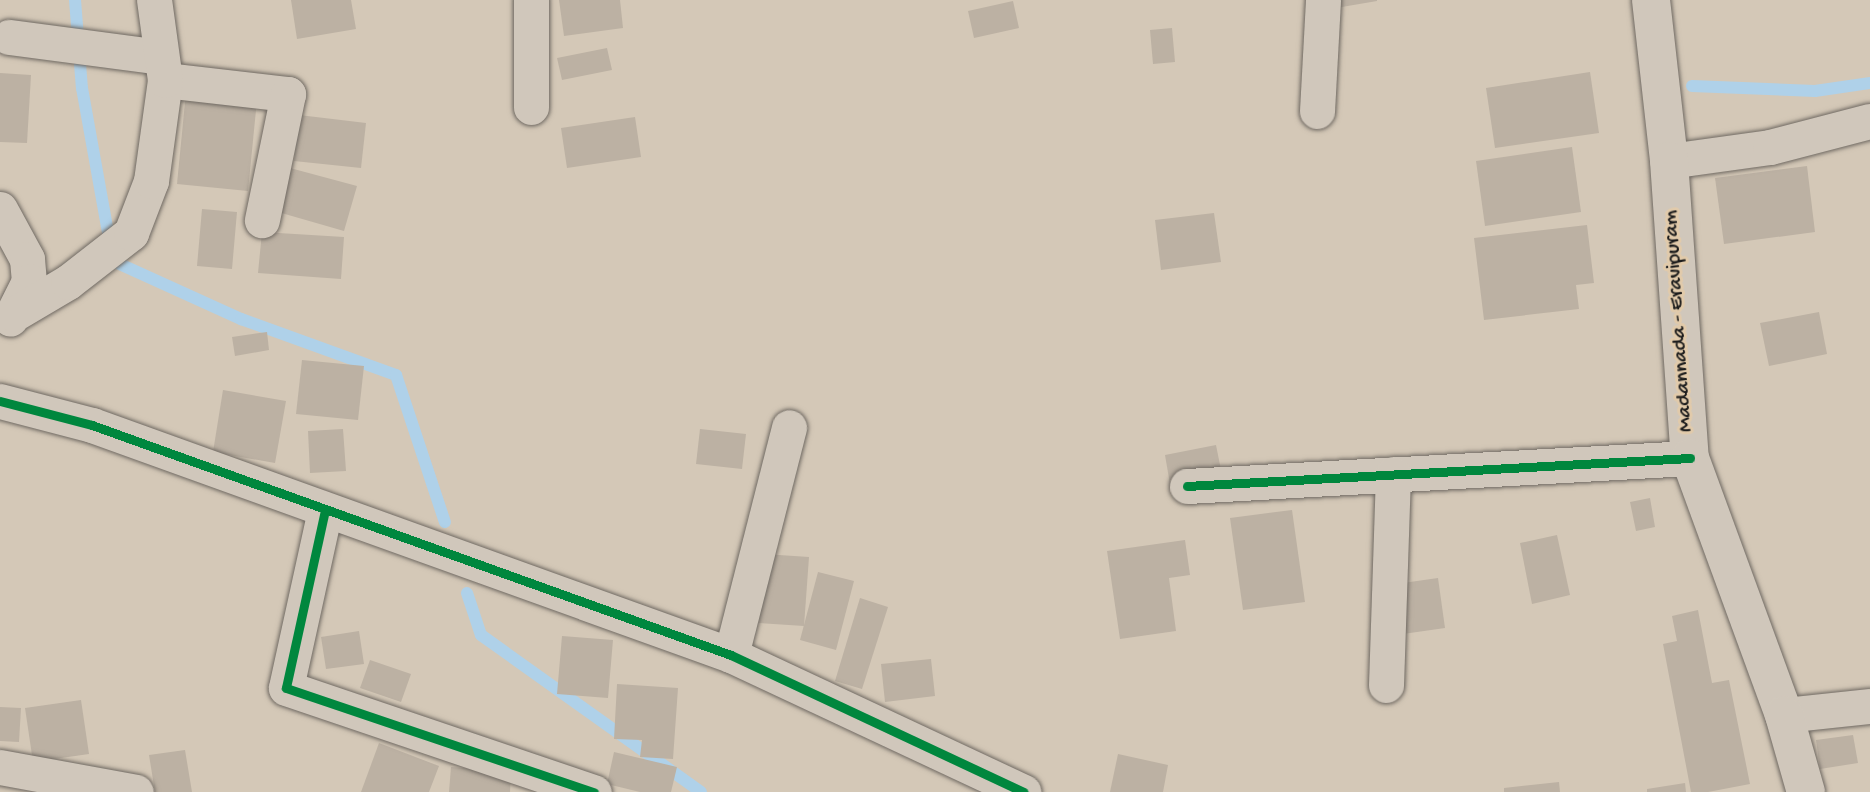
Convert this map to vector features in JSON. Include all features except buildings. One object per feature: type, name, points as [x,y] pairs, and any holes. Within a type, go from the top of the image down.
[{"type":"main road","name":"Madannada - Eravipuram","points":[[1651,0],[1669,161],[1690,458],[1784,715],[1806,792]]},
{"type":"street","points":[[7,322],[68,282],[131,233],[151,181],[163,68],[153,0]]},
{"type":"street","points":[[531,0],[531,107]]},
{"type":"street","points":[[1317,111],[1323,0]]},
{"type":"street","points":[[9,37],[288,94],[261,220]]},
{"type":"street","points":[[1669,161],[1770,147],[1870,121]]},
{"type":"street","points":[[0,209],[27,260],[29,281],[7,322]]},
{"type":"street","points":[[0,401],[92,425],[731,655],[1023,792]]},
{"type":"street","points":[[731,655],[789,427]]},
{"type":"street","points":[[1187,486],[1690,458]]},
{"type":"street","points":[[1386,685],[1393,474]]},
{"type":"street","points":[[325,510],[286,688],[594,792]]},
{"type":"street","points":[[1784,715],[1870,706]]},
{"type":"street","points":[[0,766],[136,792]]},
{"type":"waterway","points":[[75,0],[82,88],[113,261],[241,319],[396,375],[445,522]]},
{"type":"waterway","points":[[1692,86],[1815,91],[1870,83]]},
{"type":"waterway","points":[[467,593],[481,635],[701,792]]},
{"type":"cycle path","points":[[0,401],[92,425],[731,655],[1023,792]]},
{"type":"cycle path","points":[[1187,486],[1690,458]]},
{"type":"cycle path","points":[[325,510],[286,688],[594,792]]}]
